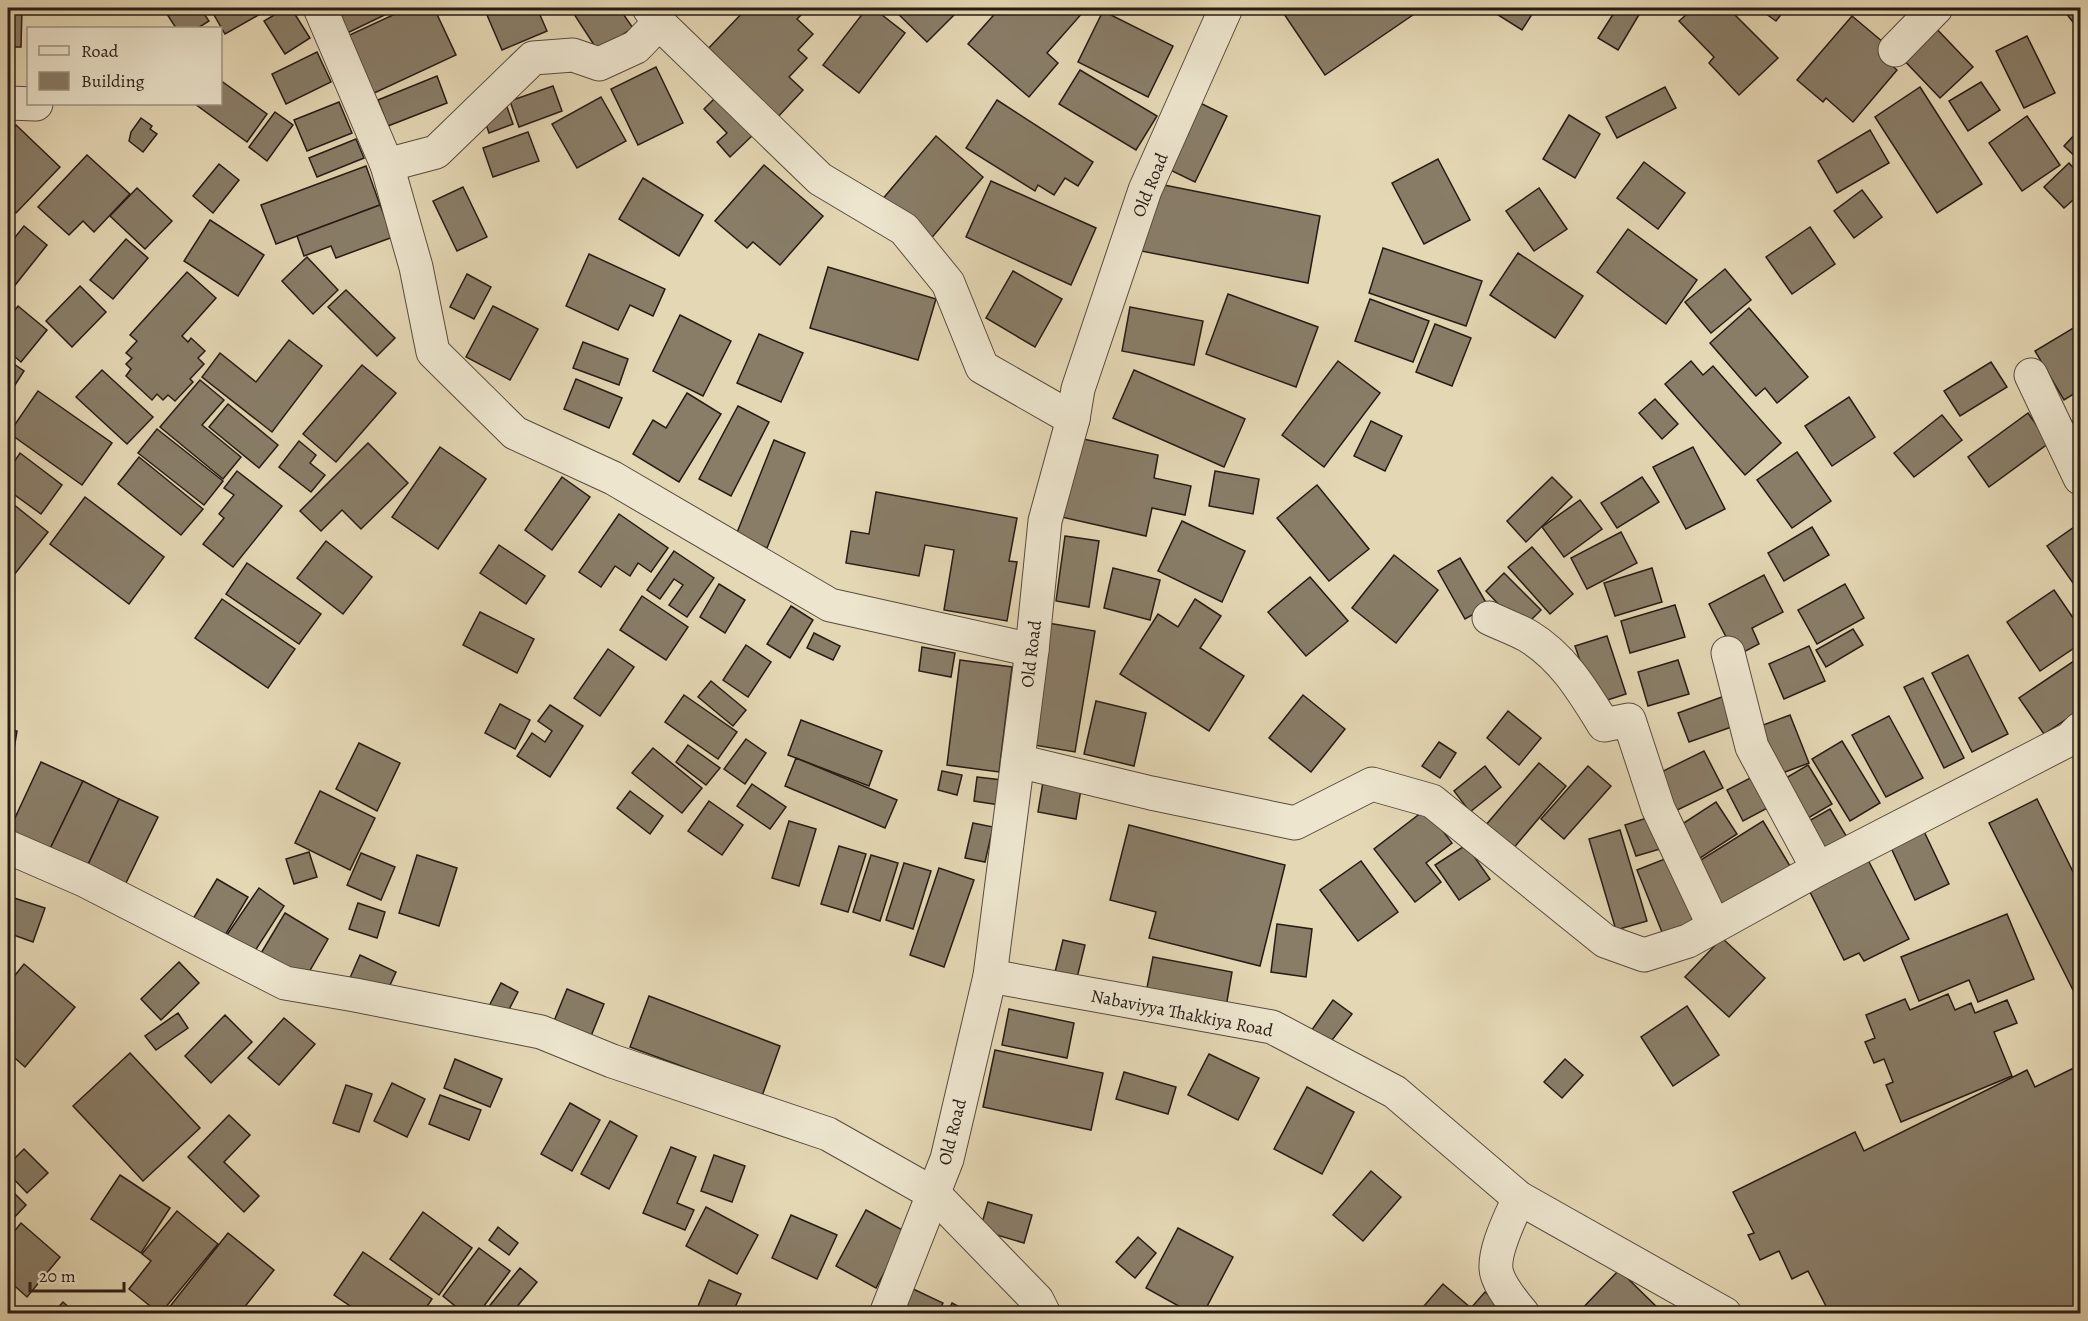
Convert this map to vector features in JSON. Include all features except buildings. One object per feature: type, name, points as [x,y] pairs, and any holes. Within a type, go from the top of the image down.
[{"type":"street","points":[[320,8],[387,165],[416,267],[433,352],[514,433],[613,478],[830,605],[1032,650]]},
{"type":"street","name":"Old Road","points":[[886,1314],[947,1159],[990,976],[1032,650],[1046,521],[1073,419],[1078,389],[1145,190],[1226,8]]},
{"type":"street","points":[[1895,50],[1936,8]]},
{"type":"street","points":[[387,165],[436,152],[532,58],[573,55],[599,64],[636,47],[654,15],[820,179],[904,229],[948,283],[982,367],[1073,419]]},
{"type":"street","points":[[2031,375],[2080,478]]},
{"type":"street","points":[[1489,618],[1528,636],[1559,660],[1582,690],[1604,725],[1629,720],[1658,808],[1714,926]]},
{"type":"street","points":[[1728,653],[1752,747],[1818,869]]},
{"type":"street","points":[[1018,761],[1151,793],[1294,823],[1372,784],[1432,801],[1605,941],[1644,956],[1688,941],[1818,869],[2070,739],[2080,729]]},
{"type":"street","points":[[8,847],[84,880],[285,983],[355,994],[541,1032],[612,1060],[828,1134],[934,1194],[1037,1300],[1044,1314]]},
{"type":"street","name":"Nabaviyya Thakkiya Road","points":[[990,976],[1272,1027],[1395,1092],[1519,1198],[1725,1314]]},
{"type":"street","points":[[1519,1198],[1498,1245],[1496,1273],[1523,1314]]}]
